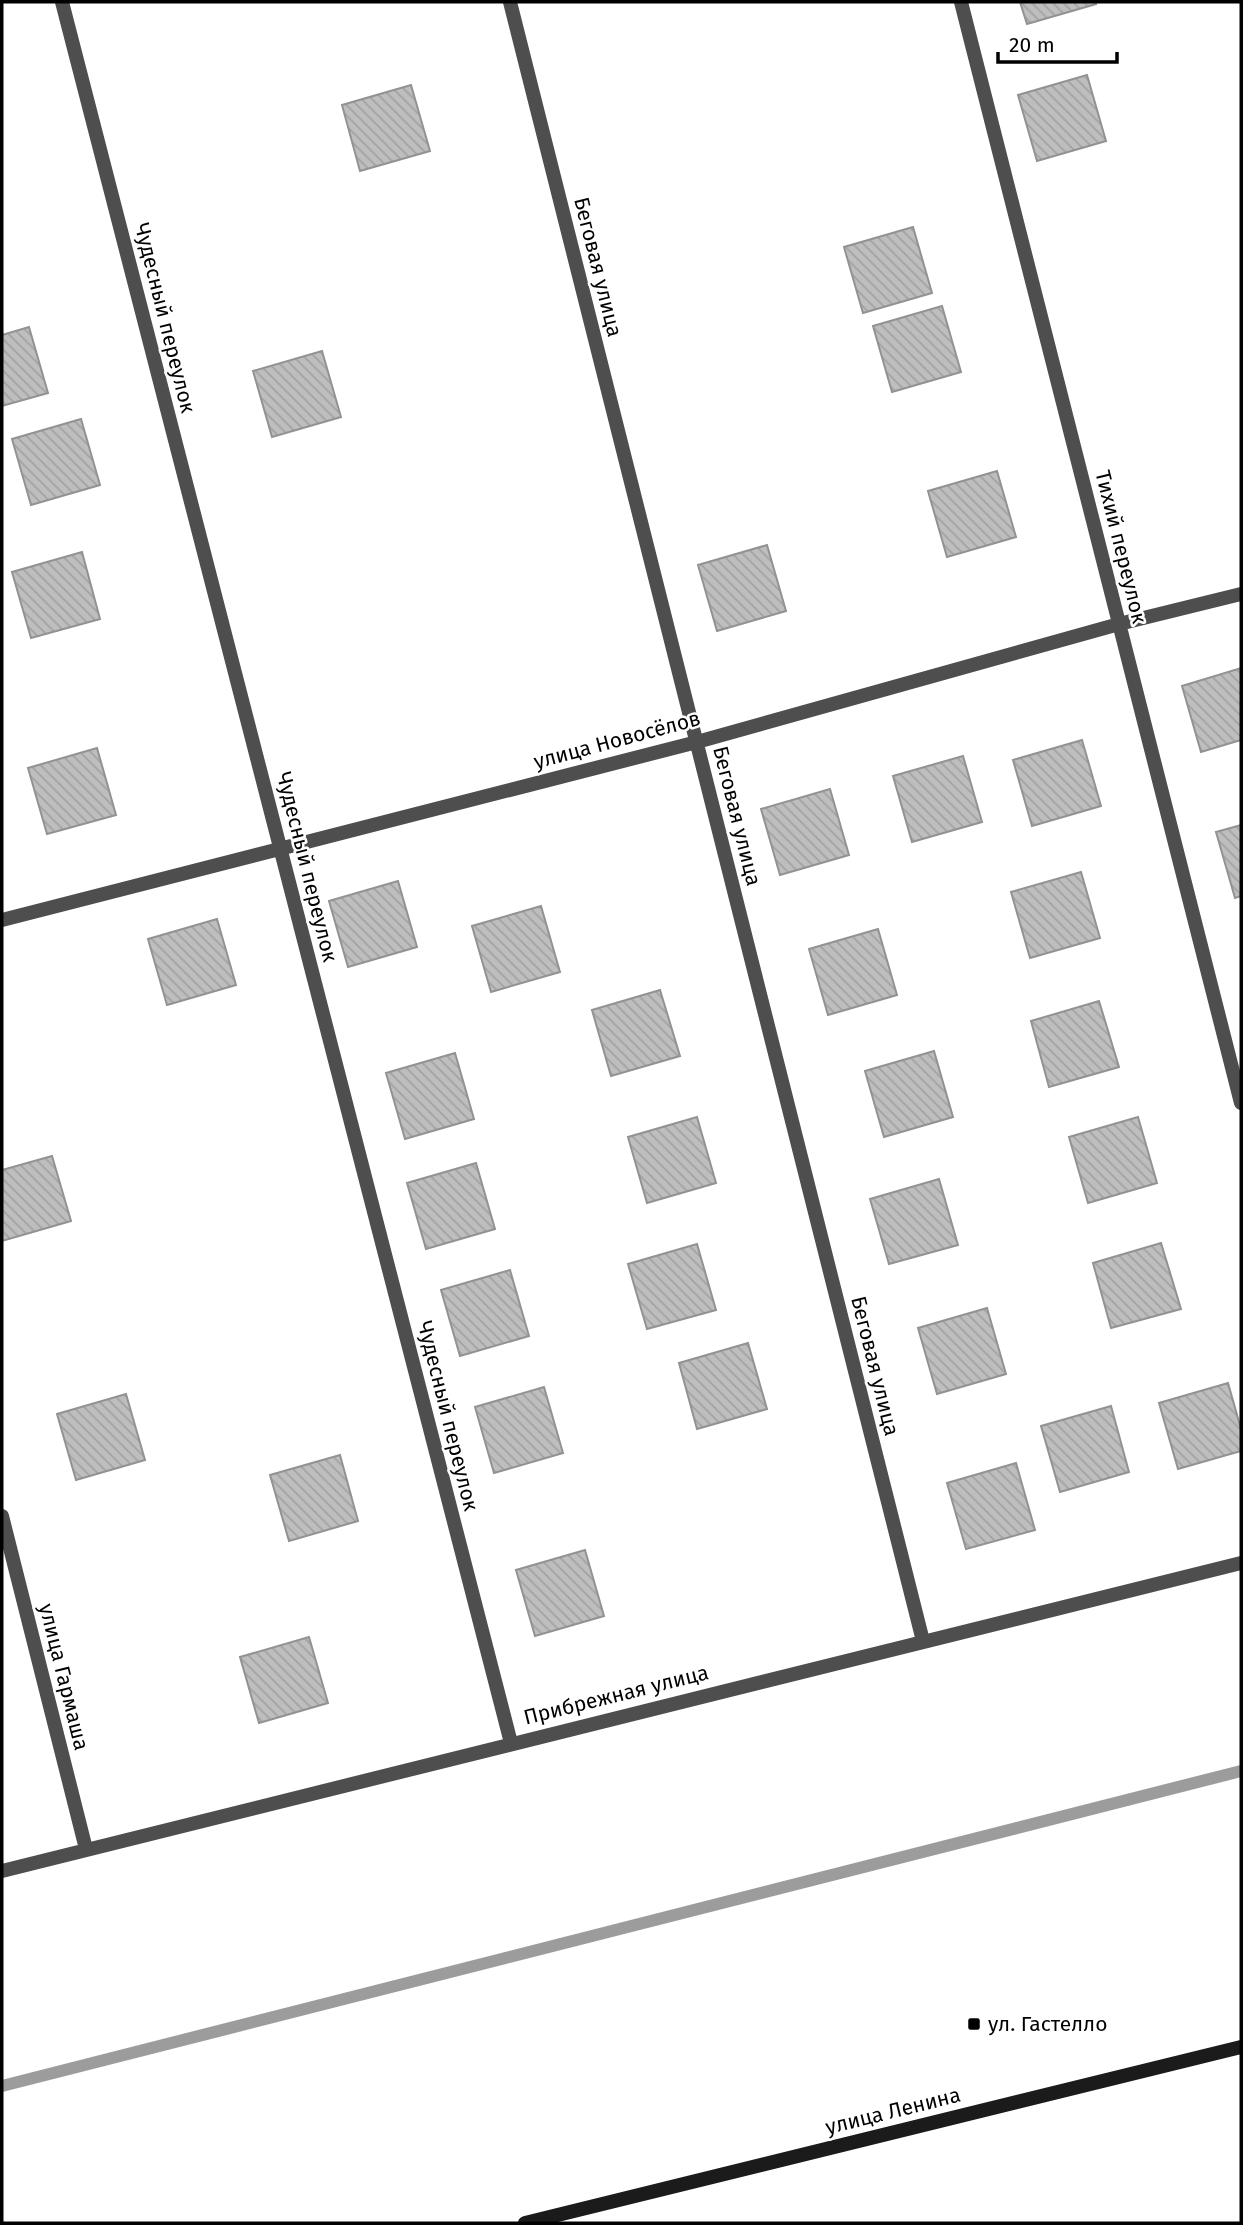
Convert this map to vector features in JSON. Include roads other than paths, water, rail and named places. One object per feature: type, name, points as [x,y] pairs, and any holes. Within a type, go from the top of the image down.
[{"type":"main road","name":"улица Ленина","points":[[525,2223],[565,2218],[1241,2047]]},
{"type":"street","name":"Чудесный переулок","points":[[62,2],[511,1743]]},
{"type":"street","name":"Беговая улица","points":[[510,2],[923,1642]]},
{"type":"street","name":"Тихий переулок","points":[[961,2],[1241,1103]]},
{"type":"street","name":"улица Новосёлов","points":[[2,919],[696,742],[1119,624],[1241,594]]},
{"type":"street","name":"улица Гармаша","points":[[2,1516],[86,1849]]},
{"type":"street","name":"Прибрежная улица","points":[[2,1871],[1241,1563]]},
{"type":"waterway","points":[[2,2086],[1241,1771]]},
{"type":"place","name":"ул. Гастелло","points":[[974,2024]]}]
